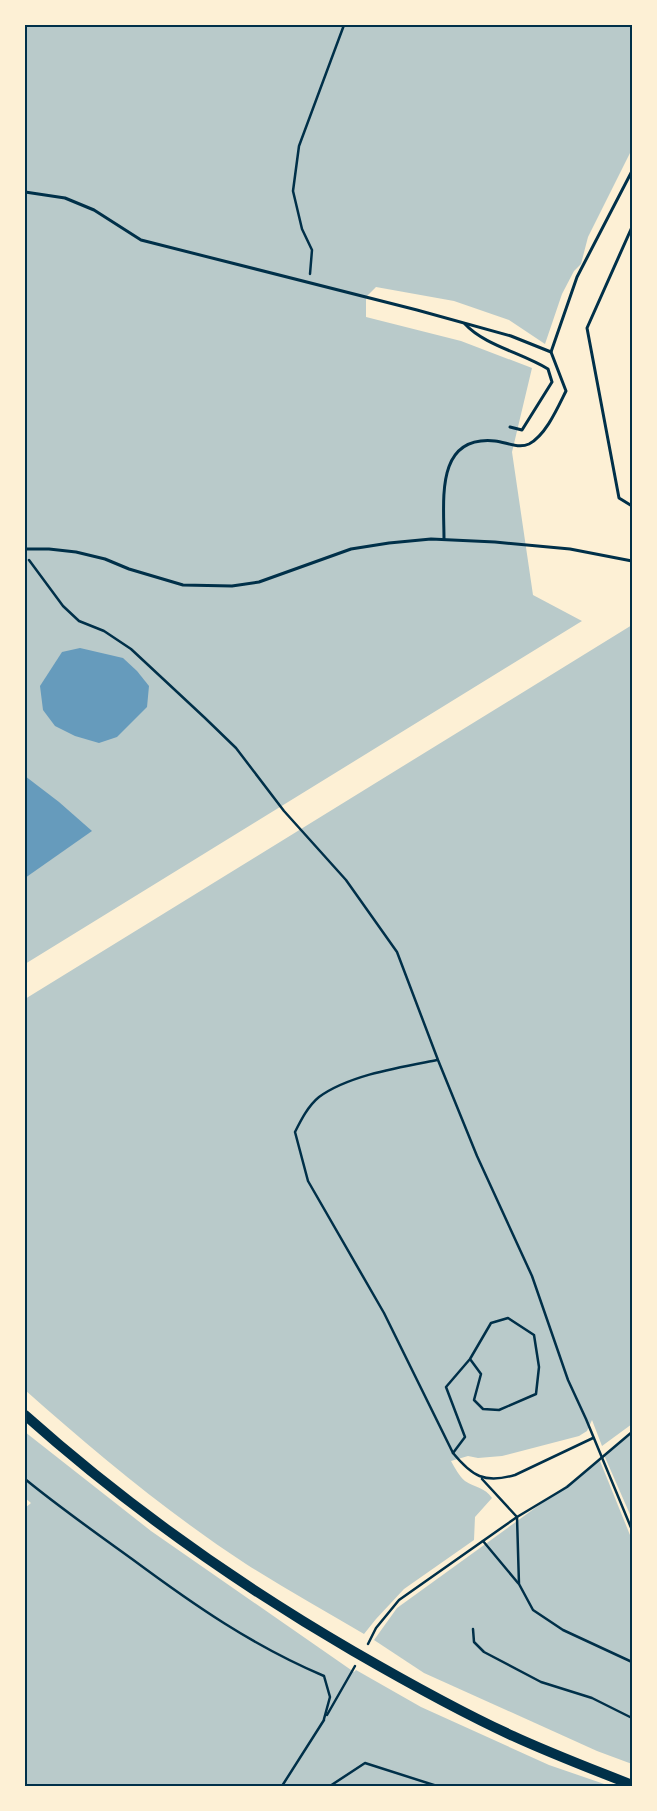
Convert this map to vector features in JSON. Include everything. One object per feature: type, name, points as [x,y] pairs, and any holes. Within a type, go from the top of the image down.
[{"type":"main road","points":[[25,1415],[111,1489],[141,1512],[242,1583],[347,1648],[512,1735],[632,1785]]},
{"type":"lane","points":[[444,539],[445,481],[449,465],[457,452],[466,445],[477,442],[494,441],[521,446],[528,444],[538,436],[554,414],[566,391],[551,352],[577,277],[632,171]]},
{"type":"lane","points":[[25,192],[65,198],[94,210],[141,240],[464,323],[511,336],[551,352]]},
{"type":"lane","points":[[632,227],[587,328],[619,498],[632,506]]},
{"type":"lane","points":[[464,323],[474,334],[537,362],[548,369],[552,382],[522,430],[510,427]]},
{"type":"lane","points":[[25,549],[76,552],[105,559],[129,569],[183,585],[232,586],[259,582],[352,549],[389,543],[444,539],[570,549],[632,561]]},
{"type":"path","points":[[309,283],[312,250],[302,229],[293,192],[299,146],[344,25]]},
{"type":"path","points":[[29,560],[63,606],[79,621],[104,631],[131,648],[236,748],[293,821],[346,880],[397,952],[438,1060],[478,1156],[532,1276],[568,1380],[632,1530]]},
{"type":"path","points":[[438,1060],[371,1074],[338,1086],[318,1097],[304,1114],[295,1132],[308,1181],[384,1313],[453,1452],[466,1468],[481,1478],[517,1517],[519,1584]]},
{"type":"path","points":[[453,1452],[465,1437],[446,1387],[470,1359],[492,1323],[508,1318],[534,1335],[540,1367],[536,1394],[499,1410],[483,1409],[474,1400],[481,1374],[470,1359]]},
{"type":"path","points":[[368,1644],[376,1628],[399,1600],[517,1517],[568,1487],[632,1432]]},
{"type":"path","points":[[481,1478],[502,1479],[515,1475],[593,1438]]},
{"type":"path","points":[[25,1479],[60,1508],[231,1629],[287,1660],[324,1676],[330,1697],[324,1719]]},
{"type":"path","points":[[483,1541],[519,1584],[534,1610],[563,1630],[632,1662]]},
{"type":"path","points":[[473,1629],[474,1642],[484,1652],[541,1682],[592,1698],[632,1718]]},
{"type":"path","points":[[282,1786],[355,1666]]},
{"type":"path","points":[[330,1786],[365,1763],[437,1786]]},
{"type":"shaded area","points":[[25,25],[632,25],[632,149],[588,237],[581,264],[574,271],[562,294],[545,344],[509,320],[454,301],[376,287],[366,297],[366,317],[461,341],[532,368],[512,452],[533,595],[582,621],[25,964]]},
{"type":"shaded area","points":[[632,625],[632,1424],[602,1446],[592,1420],[587,1431],[579,1436],[502,1456],[478,1458],[468,1456],[451,1461],[465,1481],[483,1490],[492,1498],[475,1517],[474,1540],[404,1589],[364,1634],[261,1573],[188,1524],[105,1459],[25,1390],[25,999]]},
{"type":"shaded area","points":[[25,1432],[151,1531],[354,1672],[356,1670],[421,1707],[549,1765],[610,1786],[25,1786],[25,1508],[31,1503],[25,1498]]},
{"type":"shaded area","points":[[632,1434],[632,1519],[604,1455]]},
{"type":"shaded area","points":[[600,1461],[632,1540],[632,1764],[597,1751],[424,1673],[374,1640],[397,1608]]},
{"type":"water","points":[[80,648],[123,658],[149,686],[147,707],[117,737],[99,743],[75,736],[55,726],[43,710],[40,686],[62,652]]},
{"type":"water","points":[[25,776],[92,831],[25,878]]}]
